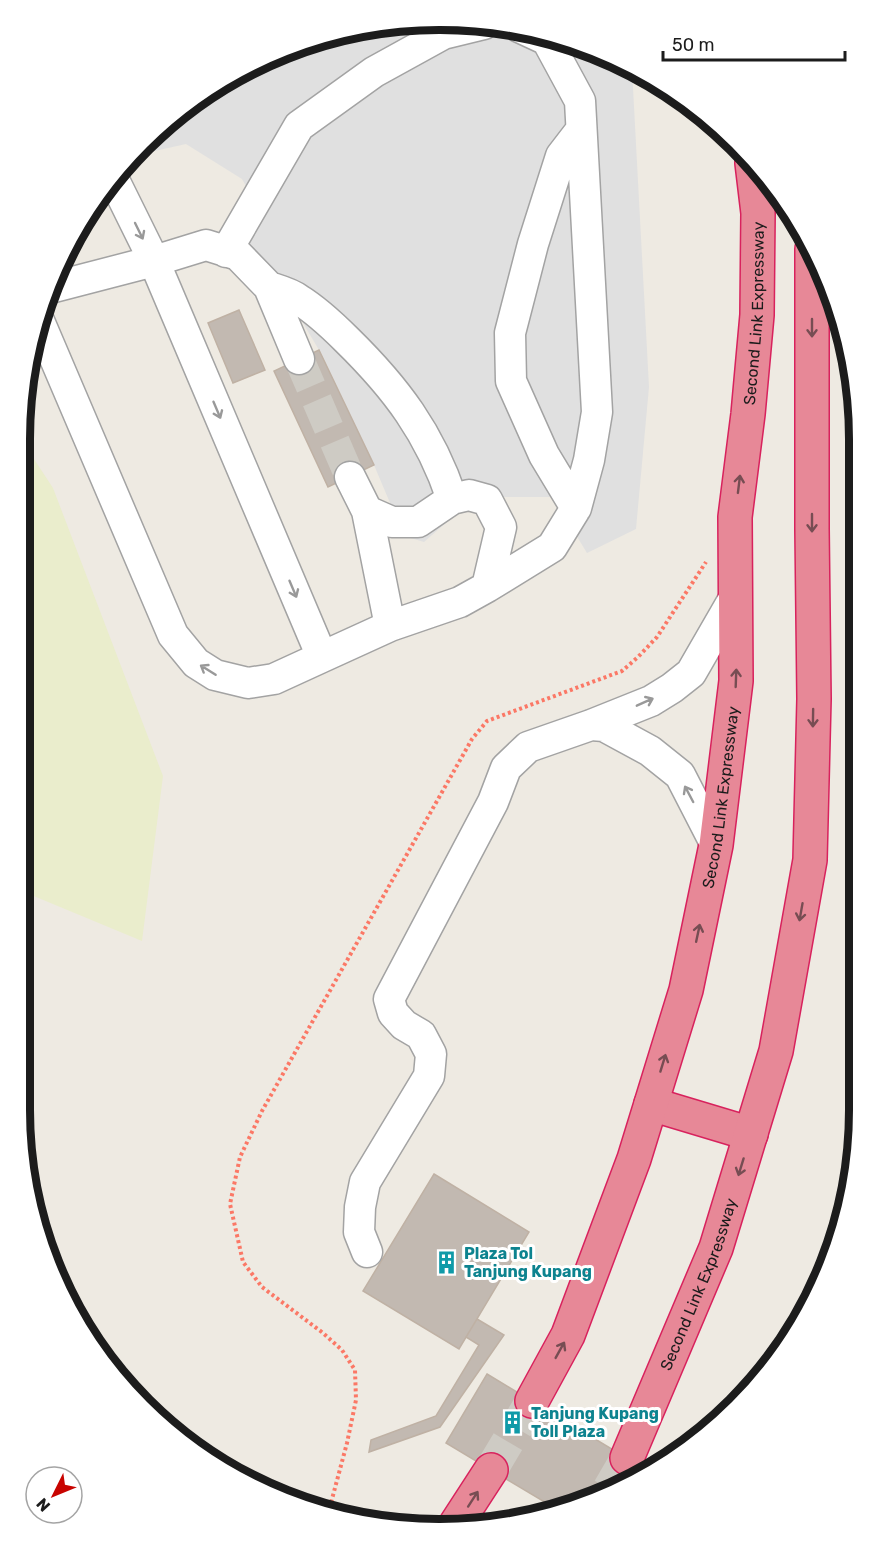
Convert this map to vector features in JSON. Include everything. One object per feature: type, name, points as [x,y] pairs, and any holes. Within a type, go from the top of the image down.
[{"type":"highway","name":"Second Link Expressway","points":[[532,1401],[568,1335],[634,1159],[686,990],[716,845],[736,681],[735,517],[758,315],[758,213],[754,177]]},
{"type":"highway","name":"Second Link Expressway","points":[[627,1458],[716,1248],[751,1134],[776,1051],[810,860],[814,699],[812,269]]},
{"type":"highway","points":[[651,1104],[751,1134]]},
{"type":"highway","points":[[460,1518],[491,1470]]},
{"type":"lane","points":[[226,252],[299,126],[374,72],[443,34],[457,31]]},
{"type":"lane","points":[[42,344],[173,635],[196,663],[215,675],[248,683],[274,678],[390,626],[460,602],[487,587],[552,547],[576,508],[589,460],[597,412],[580,101],[550,46]]},
{"type":"lane","points":[[576,508],[544,454],[512,381],[510,333],[533,244],[561,156],[581,130]]},
{"type":"lane","points":[[117,187],[154,261],[322,657]]},
{"type":"lane","points":[[60,285],[206,245],[238,255],[268,287],[299,359]]},
{"type":"lane","points":[[268,287],[296,297],[312,308],[382,375],[409,410],[426,438],[452,499]]},
{"type":"lane","points":[[350,477],[367,511],[390,626]]},
{"type":"lane","points":[[367,511],[392,522],[418,522],[452,499],[469,495],[487,500],[501,526],[487,587]]},
{"type":"lane","points":[[367,1252],[359,1232],[360,1207],[365,1182],[429,1076],[431,1054],[421,1035],[404,1025],[393,1013],[389,999],[493,802],[506,768],[528,747],[651,700],[672,688],[691,673],[736,595]]},
{"type":"lane","points":[[591,724],[604,726],[650,751],[680,775],[716,845]]},
{"type":"path","points":[[262,1287],[323,1333],[342,1350],[355,1370],[357,1400],[331,1504]]},
{"type":"green space","points":[[30,458],[34,459],[53,488],[163,776],[142,941],[30,894]]},
{"type":"shaded area","points":[[440,30],[519,38],[571,52],[633,79],[649,387],[636,529],[587,553],[553,497],[495,497],[455,515],[424,542],[404,536],[374,465],[319,350],[278,281],[228,241],[251,195],[242,179],[186,144],[148,153],[190,115],[258,72],[334,44],[386,34]]},
{"type":"building","points":[[239,310],[265,370],[233,383],[208,323]]},
{"type":"building","points":[[319,350],[374,465],[328,487],[274,371]]},
{"type":"building","name":"Plaza Tol Tanjung Kupang","points":[[434,1174],[529,1232],[459,1349],[363,1291]]},
{"type":"building","points":[[477,1319],[504,1335],[440,1427],[369,1452],[371,1440],[436,1416],[479,1345],[466,1337]]},
{"type":"building","name":"Tanjung Kupang Toll Plaza","points":[[487,1374],[640,1466],[596,1488],[548,1504],[446,1443]]},
{"type":"tunnel","points":[[299,359],[350,477]]},
{"type":"tunnel","points":[[491,1470],[532,1401]]},
{"type":"tunnel","points":[[614,1480],[627,1458]]},
{"type":"place","name":"Plaza Tol Tanjung Kupang","points":[[446,1262]]},
{"type":"place","name":"Tanjung Kupang Toll Plaza","points":[[513,1422]]}]
